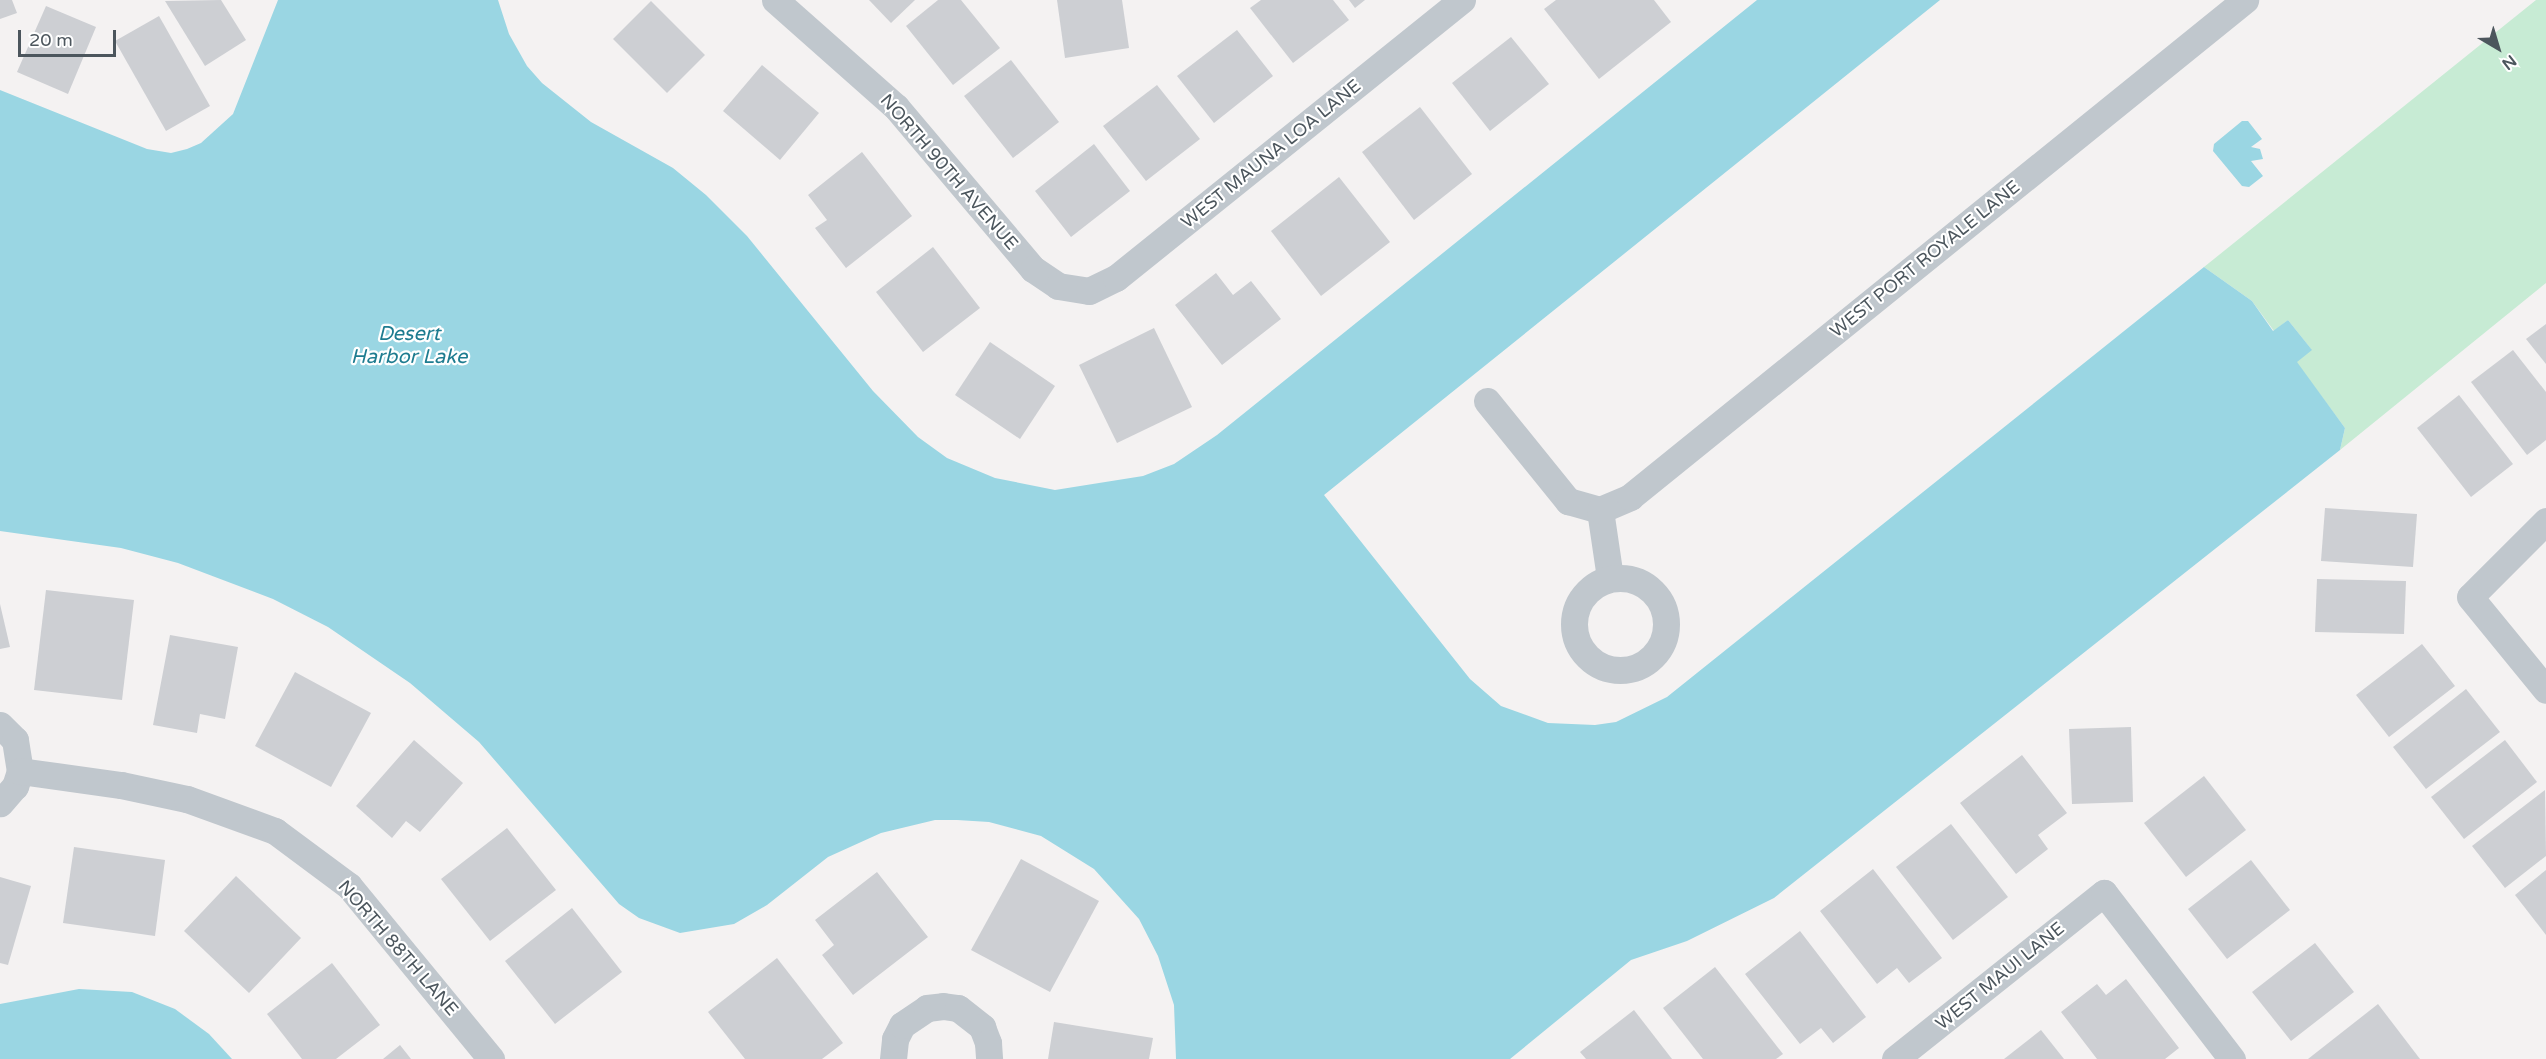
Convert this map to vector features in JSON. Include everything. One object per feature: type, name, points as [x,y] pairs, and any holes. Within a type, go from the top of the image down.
[{"type":"street","name":"NORTH 90TH AVENUE","points":[[775,0],[896,106],[1033,269],[1058,286],[1072,291]]},
{"type":"street","name":"WEST MAUNA LOA LANE","points":[[1072,291],[1089,291],[1116,278],[1462,0]]},
{"type":"street","name":"WEST PORT ROYALE LANE","points":[[1600,510],[1630,497],[2245,0]]},
{"type":"street","points":[[1487,401],[1568,501],[1600,510],[1610,578]]},
{"type":"street","points":[[2546,521],[2470,597],[2546,690]]},
{"type":"street","points":[[0,725],[15,740],[20,771],[15,786],[0,803]]},
{"type":"street","name":"NORTH 88TH LANE","points":[[20,771],[121,785],[187,799],[275,831],[349,886],[491,1059]]},
{"type":"street","name":"WEST MAUI LANE","points":[[1895,1059],[2104,892],[2232,1059]]},
{"type":"street","points":[[893,1059],[895,1039],[902,1025],[927,1008],[943,1006],[958,1008],[982,1027],[988,1042],[989,1059]]},
{"type":"green space","points":[[2536,0],[2546,0],[2546,283],[2340,450],[2345,428],[2296,362],[2311,349],[2288,320],[2274,331],[2252,301],[2204,267]]},
{"type":"water","name":"Desert Harbor Lake","points":[[278,0],[498,0],[509,34],[527,66],[542,83],[591,122],[673,168],[706,195],[747,236],[873,391],[918,437],[947,458],[995,478],[1055,490],[1143,476],[1174,464],[1217,435],[1757,0],[1940,0],[1324,495],[1470,679],[1501,706],[1548,723],[1595,725],[1616,722],[1667,697],[2204,267],[2252,301],[2273,331],[2288,320],[2312,350],[2297,362],[2345,428],[2340,450],[1774,898],[1687,941],[1631,960],[1510,1059],[1176,1059],[1174,1005],[1158,956],[1139,919],[1094,869],[1041,836],[989,822],[957,820],[935,820],[881,833],[828,857],[767,905],[734,924],[680,933],[639,918],[619,904],[479,742],[410,683],[328,627],[273,599],[178,563],[121,548],[0,531],[0,90],[147,149],[171,153],[187,149],[201,143],[233,114]]},
{"type":"water","points":[[2242,121],[2248,121],[2262,139],[2251,147],[2260,149],[2263,159],[2251,161],[2263,176],[2249,187],[2242,186],[2213,151],[2214,144]]},
{"type":"water","points":[[79,989],[132,992],[175,1009],[209,1034],[232,1059],[0,1059],[0,1004]]},
{"type":"building","points":[[0,0],[12,0],[17,13],[0,19]]},
{"type":"building","points":[[221,0],[246,40],[205,66],[165,1]]},
{"type":"building","points":[[869,0],[915,0],[891,23]]},
{"type":"building","points":[[938,0],[961,0],[1000,48],[953,85],[906,26]]},
{"type":"building","points":[[1057,0],[1122,0],[1129,48],[1065,58]]},
{"type":"building","points":[[1261,0],[1333,0],[1349,20],[1293,63],[1250,8]]},
{"type":"building","points":[[1349,0],[1365,0],[1355,8]]},
{"type":"building","points":[[1556,0],[1654,0],[1671,22],[1599,79],[1544,9]]},
{"type":"building","points":[[651,1],[705,55],[667,93],[613,39]]},
{"type":"building","points":[[46,6],[96,27],[68,94],[17,72]]},
{"type":"building","points":[[159,16],[210,106],[166,131],[115,41]]},
{"type":"building","points":[[1237,30],[1273,76],[1214,123],[1177,76]]},
{"type":"building","points":[[1511,37],[1549,84],[1490,131],[1452,83]]},
{"type":"building","points":[[1011,60],[1059,122],[1013,158],[964,96]]},
{"type":"building","points":[[762,65],[819,113],[780,160],[723,111]]},
{"type":"building","points":[[1157,85],[1200,139],[1146,181],[1103,126]]},
{"type":"building","points":[[1420,107],[1472,174],[1414,220],[1362,152]]},
{"type":"building","points":[[1094,144],[1130,191],[1071,237],[1035,191]]},
{"type":"building","points":[[862,152],[912,216],[846,268],[815,228],[827,220],[808,195]]},
{"type":"building","points":[[1339,177],[1390,242],[1321,296],[1271,231]]},
{"type":"building","points":[[933,247],[980,308],[923,352],[876,292]]},
{"type":"building","points":[[1216,273],[1233,295],[1251,281],[1281,319],[1222,365],[1175,305]]},
{"type":"building","points":[[2546,324],[2546,364],[2526,339]]},
{"type":"building","points":[[1154,328],[1192,407],[1117,443],[1079,365]]},
{"type":"building","points":[[990,342],[1055,386],[1020,439],[955,395]]},
{"type":"building","points":[[2513,350],[2546,392],[2546,440],[2527,455],[2471,382]]},
{"type":"building","points":[[2459,395],[2513,464],[2471,497],[2417,428]]},
{"type":"building","points":[[2325,508],[2417,514],[2413,567],[2321,561]]},
{"type":"building","points":[[2317,579],[2406,581],[2404,634],[2315,632]]},
{"type":"building","points":[[46,590],[134,600],[122,700],[34,690]]},
{"type":"building","points":[[0,604],[10,647],[0,649]]},
{"type":"building","points":[[170,635],[238,647],[225,719],[200,714],[197,733],[153,725]]},
{"type":"building","points":[[2422,644],[2455,686],[2389,737],[2356,695]]},
{"type":"building","points":[[295,672],[371,713],[331,787],[255,746]]},
{"type":"building","points":[[2466,689],[2500,732],[2426,789],[2393,747]]},
{"type":"building","points":[[2131,727],[2133,802],[2072,804],[2069,729]]},
{"type":"building","points":[[414,740],[463,783],[420,832],[406,821],[392,838],[356,806]]},
{"type":"building","points":[[2505,740],[2537,782],[2464,839],[2431,797]]},
{"type":"building","points":[[2022,755],[2067,813],[2038,835],[2048,849],[2016,874],[1960,803]]},
{"type":"building","points":[[2204,776],[2246,830],[2186,877],[2144,823]]},
{"type":"building","points":[[2545,790],[2546,856],[2505,888],[2472,846]]},
{"type":"building","points":[[1951,824],[2008,897],[1953,940],[1896,867]]},
{"type":"building","points":[[507,828],[556,890],[490,941],[441,879]]},
{"type":"building","points":[[74,847],[165,860],[155,936],[63,923]]},
{"type":"building","points":[[1021,859],[1099,901],[1050,992],[971,950]]},
{"type":"building","points":[[2251,860],[2290,910],[2227,959],[2188,909]]},
{"type":"building","points":[[1873,869],[1942,958],[1909,983],[1897,968],[1877,984],[1820,911]]},
{"type":"building","points":[[2546,870],[2546,935],[2515,895]]},
{"type":"building","points":[[877,872],[928,937],[853,995],[822,955],[834,945],[815,920]]},
{"type":"building","points":[[236,876],[301,938],[249,993],[184,931]]},
{"type":"building","points":[[0,877],[31,886],[8,965],[0,963]]},
{"type":"building","points":[[572,908],[622,972],[555,1024],[505,961]]},
{"type":"building","points":[[1800,931],[1866,1017],[1833,1043],[1821,1028],[1800,1044],[1745,974]]},
{"type":"building","points":[[2315,943],[2354,992],[2291,1041],[2252,992]]},
{"type":"building","points":[[777,958],[843,1043],[822,1059],[745,1059],[708,1012]]},
{"type":"building","points":[[332,963],[380,1025],[336,1059],[302,1059],[267,1014]]},
{"type":"building","points":[[1715,967],[1783,1054],[1776,1059],[1703,1059],[1663,1008]]},
{"type":"building","points":[[2126,979],[2179,1048],[2165,1059],[2097,1059],[2061,1012],[2097,984],[2106,995]]},
{"type":"building","points":[[2378,1004],[2420,1059],[2308,1059]]},
{"type":"building","points":[[1634,1010],[1672,1059],[1586,1059],[1580,1052]]},
{"type":"building","points":[[1054,1022],[1153,1038],[1149,1059],[1048,1059]]},
{"type":"building","points":[[2041,1030],[2064,1059],[2004,1059]]},
{"type":"building","points":[[400,1045],[411,1059],[383,1059]]}]
